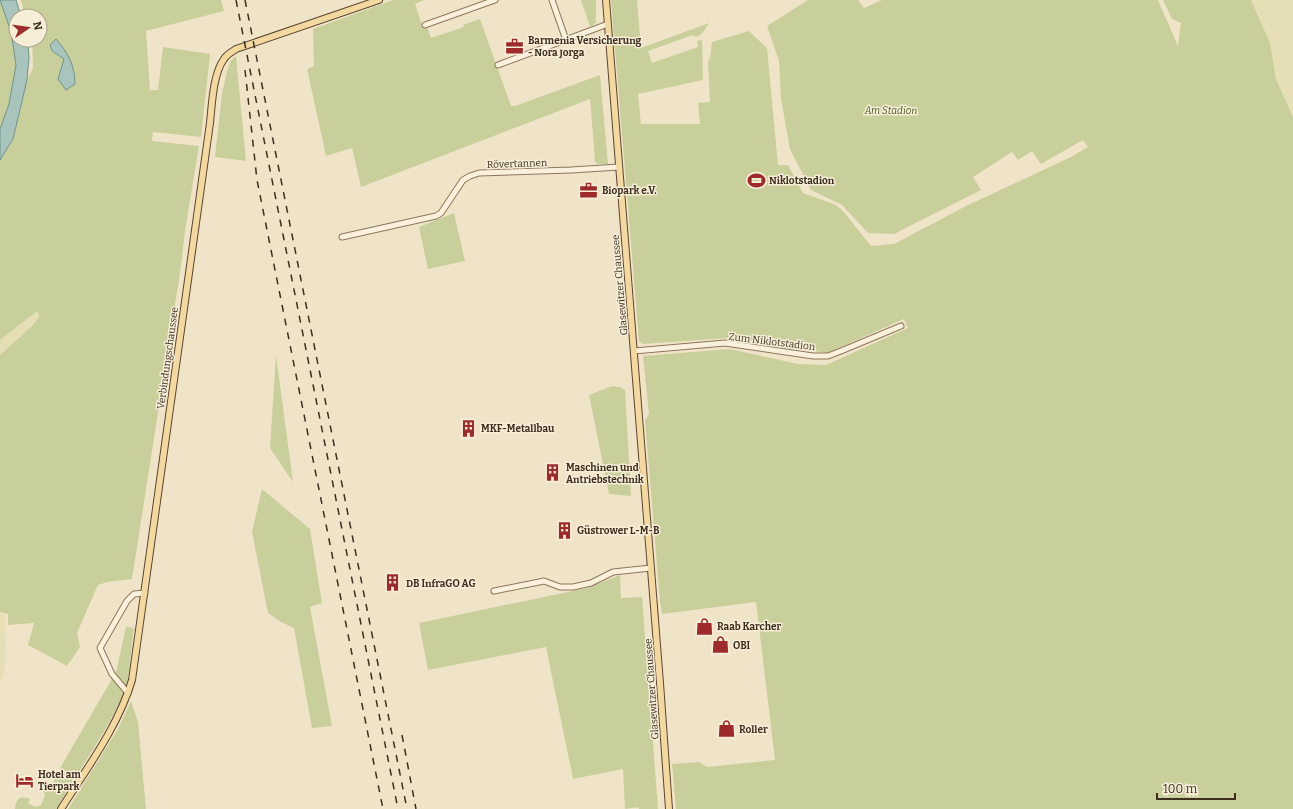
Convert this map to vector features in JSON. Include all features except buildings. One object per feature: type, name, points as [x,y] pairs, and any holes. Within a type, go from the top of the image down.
[{"type":"main road","name":"Verbindungschaussee","points":[[61,809],[124,705],[134,669],[210,123],[220,65],[227,55],[236,49],[379,0]]},
{"type":"main road","name":"Glasewitzer Chaussee","points":[[606,0],[669,809]]},
{"type":"street","points":[[425,25],[495,0]]},
{"type":"street","points":[[552,0],[566,40]]},
{"type":"street","points":[[498,65],[608,24]]},
{"type":"street","name":"Rövertannen","points":[[342,237],[436,216],[441,213],[463,180],[480,173],[619,167]]},
{"type":"street","name":"Zum Niklotstadion","points":[[634,351],[725,343],[813,356],[828,356],[901,326]]},
{"type":"street","points":[[494,591],[544,581],[560,587],[573,587],[591,583],[613,572],[651,568]]},
{"type":"street","points":[[128,693],[112,674],[100,648],[127,601],[134,594],[145,593]]},
{"type":"shaded area","points":[[1251,0],[1293,0],[1293,117],[1276,79],[1270,43]]},
{"type":"shaded area","points":[[38,311],[39,316],[31,327],[0,355],[0,340]]},
{"type":"shaded area","points":[[0,612],[5,616],[6,654],[4,675],[0,681]]},
{"type":"green space","points":[[0,0],[8,23],[8,48],[13,48],[16,65],[9,104],[0,129]]},
{"type":"green space","points":[[21,0],[221,0],[224,11],[146,31],[150,90],[158,90],[163,47],[210,54],[201,137],[153,132],[152,141],[199,146],[132,579],[107,582],[98,585],[77,633],[80,647],[67,666],[28,645],[34,623],[8,625],[8,614],[0,612],[0,355],[31,327],[39,317],[38,311],[0,340],[0,160],[13,139],[27,80],[33,68],[32,48],[48,48],[48,8],[23,8]]},
{"type":"green space","points":[[393,0],[424,0],[415,4],[423,28],[427,27],[431,38],[464,27],[463,25],[480,19],[511,106],[515,106],[600,75],[608,164],[597,164],[595,161],[590,99],[361,187],[352,148],[326,156],[307,69],[314,66],[313,29]]},
{"type":"green space","points":[[581,0],[596,0],[596,23],[590,27]]},
{"type":"green space","name":"Am Stadion","points":[[611,0],[637,0],[641,48],[709,23],[704,32],[698,36],[695,37],[693,35],[648,51],[652,63],[698,47],[697,41],[702,40],[703,80],[638,94],[641,124],[700,124],[698,103],[710,102],[708,60],[710,59],[712,42],[749,31],[767,48],[778,165],[788,165],[803,193],[836,205],[843,211],[871,246],[894,244],[966,206],[1071,157],[1088,147],[1083,140],[1041,164],[1032,151],[1018,160],[1012,152],[973,177],[981,190],[894,234],[868,233],[842,205],[811,190],[790,149],[781,99],[779,61],[767,26],[808,0],[858,0],[864,8],[882,0],[1158,0],[1178,46],[1181,23],[1172,19],[1163,0],[1251,0],[1270,43],[1276,79],[1293,117],[1293,809],[676,809],[672,764],[699,762],[707,767],[775,760],[756,602],[662,614],[645,420],[649,414],[643,356],[730,349],[798,364],[826,365],[908,328],[904,319],[827,353],[727,338],[643,344],[639,341]]},
{"type":"green space","points":[[236,56],[246,161],[215,157],[222,94],[227,71],[231,61]]},
{"type":"green space","points":[[454,213],[465,261],[428,269],[419,227]]},
{"type":"green space","points":[[276,355],[293,482],[270,448]]},
{"type":"green space","points":[[612,386],[620,387],[625,390],[631,496],[609,494],[589,395]]},
{"type":"green space","points":[[262,489],[310,529],[322,603],[310,607],[332,726],[312,728],[294,628],[281,622],[268,613],[252,532]]},
{"type":"green space","points":[[620,575],[621,598],[642,597],[658,809],[639,809],[639,807],[625,809],[623,769],[573,779],[546,647],[428,670],[419,623],[587,588]]},
{"type":"green space","points":[[126,627],[134,628],[128,679],[123,697],[102,735],[56,809],[15,809],[17,800],[23,797],[30,799],[28,803],[35,807],[41,805],[45,795],[43,791],[51,787],[63,763],[116,672]]},
{"type":"green space","points":[[131,701],[138,722],[146,809],[68,809],[118,729]]},
{"type":"water","points":[[0,0],[16,0],[18,8],[8,8],[8,23]]},
{"type":"water","points":[[56,39],[67,54],[74,71],[75,84],[66,90],[58,79],[64,59],[52,51],[50,45]]},
{"type":"water","points":[[13,48],[28,48],[27,80],[13,139],[0,160],[0,129],[9,104],[16,65]]},
{"type":"railway","points":[[236,0],[398,809]]},
{"type":"railway","points":[[245,0],[407,809]]},
{"type":"railway","points":[[245,70],[257,180],[383,809]]},
{"type":"railway","points":[[402,735],[416,809]]},
{"type":"place","name":"Barmenia Versicherung - Nora Jorga","points":[[515,46]]},
{"type":"place","name":"Niklotstadion","points":[[756,180]]},
{"type":"place","name":"Biopark e.V.","points":[[589,190]]},
{"type":"place","name":"MKF-Metallbau","points":[[468,428]]},
{"type":"place","name":"Maschinen und Antriebstechnik","points":[[553,473]]},
{"type":"place","name":"Güstrower L-M-B","points":[[564,530]]},
{"type":"place","name":"DB InfraGO AG","points":[[393,583]]},
{"type":"place","name":"Raab Karcher","points":[[704,626]]},
{"type":"place","name":"OBI","points":[[720,645]]},
{"type":"place","name":"Roller","points":[[726,729]]},
{"type":"place","name":"Hotel am Tierpark","points":[[25,780]]}]
